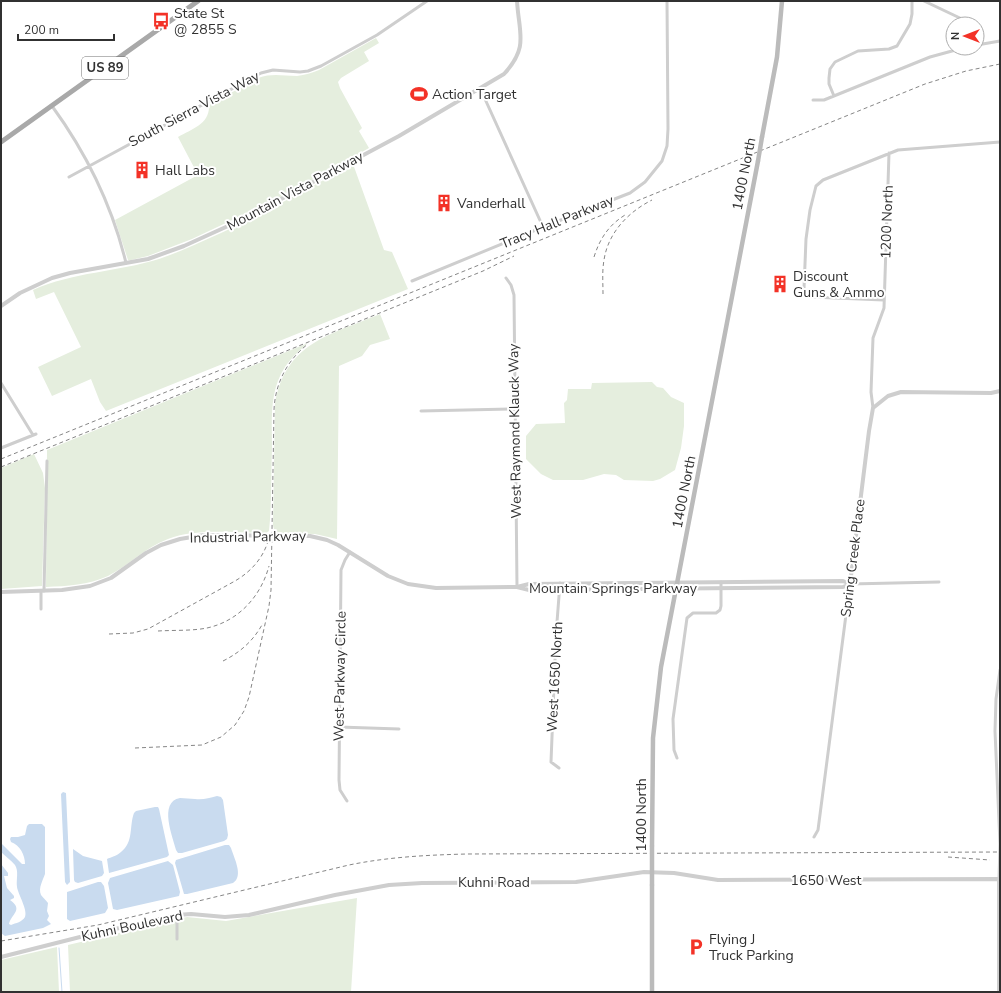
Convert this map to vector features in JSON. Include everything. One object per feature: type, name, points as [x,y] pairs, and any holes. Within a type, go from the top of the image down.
[{"type":"main road","name":"US 89","points":[[1,142],[198,1]]},
{"type":"main road","name":"1400 North","points":[[652,992],[652,771],[656,711],[661,668],[774,73],[782,1]]},
{"type":"street","name":"South Sierra Vista Way","points":[[69,177],[261,73],[273,70],[300,72],[321,66],[377,35],[427,1]]},
{"type":"street","name":"Mountain Vista Parkway","points":[[1,306],[20,293],[52,278],[70,273],[148,259],[184,246],[228,226],[399,136],[504,74],[514,63],[519,52],[521,40],[517,1]]},
{"type":"street","name":"Tracy Hall Parkway","points":[[412,281],[630,193],[645,182],[662,161],[667,146],[667,1]]},
{"type":"street","points":[[834,96],[829,84],[830,69],[832,65],[840,59],[858,51],[889,49],[897,46],[910,24],[912,1]]},
{"type":"street","points":[[924,1],[956,16]]},
{"type":"street","points":[[985,43],[1000,40]]},
{"type":"street","points":[[813,100],[824,100],[930,57],[945,53]]},
{"type":"street","points":[[480,88],[543,227]]},
{"type":"street","points":[[52,106],[74,137],[110,208],[126,263]]},
{"type":"street","points":[[884,300],[810,297],[805,294],[807,231],[810,209],[816,186],[823,180],[898,150],[1000,142]]},
{"type":"street","name":"1200 North","points":[[873,408],[871,392],[873,338],[884,308],[889,153]]},
{"type":"street","name":"West Raymond Klauck Way","points":[[506,278],[511,285],[514,295],[517,587]]},
{"type":"street","points":[[1,383],[34,434],[1,448]]},
{"type":"street","points":[[873,408],[888,396],[901,392],[991,393],[1000,391]]},
{"type":"street","name":"Spring Creek Place","points":[[814,837],[818,830],[873,408]]},
{"type":"street","points":[[421,410],[515,409]]},
{"type":"street","points":[[41,609],[47,461]]},
{"type":"street","name":"Industrial Parkway","points":[[1,592],[78,589],[101,582],[116,575],[156,548],[169,542],[187,537],[204,535],[298,535],[319,538],[338,544],[388,576],[414,585],[436,588],[517,587]]},
{"type":"street","name":"West Parkway Circle","points":[[347,800],[340,790],[339,727],[341,570],[350,552]]},
{"type":"street","name":"Mountain Springs Parkway","points":[[517,587],[526,584],[560,583],[843,581],[850,584]]},
{"type":"street","points":[[677,758],[674,750],[673,719],[687,618],[693,613],[716,613],[720,610],[721,582]]},
{"type":"street","name":"Mountain Springs Parkway","points":[[517,587],[529,590],[843,587],[850,584],[939,582]]},
{"type":"street","name":"West 1650 North","points":[[558,768],[551,762],[560,583]]},
{"type":"street","points":[[999,992],[1000,844],[995,724],[996,699],[1000,670]]},
{"type":"street","points":[[339,727],[399,729]]},
{"type":"street","name":"1650 West","points":[[653,872],[674,872],[718,880],[1000,879]]},
{"type":"street","name":"Kuhni Road","points":[[335,895],[389,885],[422,883],[576,882],[634,873],[653,872]]},
{"type":"street","name":"Kuhni Boulevard","points":[[1,956],[177,915],[191,914],[225,917],[249,915],[335,895]]},
{"type":"street","points":[[177,915],[178,939]]},
{"type":"green space","points":[[376,38],[379,43],[364,52],[369,61],[341,78],[338,82],[362,128],[359,131],[369,148],[287,194],[192,239],[148,256],[128,260],[115,220],[198,175],[178,137],[199,125],[207,117],[209,105],[263,76],[297,76],[319,70]]},
{"type":"green space","points":[[353,164],[384,250],[392,252],[408,289],[106,411],[100,402],[91,379],[52,396],[38,367],[81,347],[54,292],[36,299],[33,290],[64,279],[127,267],[159,259],[175,253],[254,217]]},
{"type":"green space","points":[[380,314],[390,339],[370,345],[362,356],[339,366],[337,539],[315,534],[275,533],[273,525],[275,404],[280,383],[289,367],[299,354],[312,344],[344,328]]},
{"type":"green space","points":[[308,343],[285,367],[276,386],[272,406],[271,500],[269,531],[266,533],[204,532],[179,536],[159,543],[108,576],[77,584],[46,587],[47,450]]},
{"type":"green space","points":[[652,382],[657,387],[663,388],[671,397],[684,403],[684,426],[681,448],[675,470],[660,479],[653,481],[624,480],[616,475],[604,474],[583,480],[553,480],[541,474],[526,459],[526,436],[536,424],[565,423],[564,403],[567,400],[568,389],[591,389],[592,383]]},
{"type":"green space","points":[[34,454],[43,473],[45,488],[42,586],[1,589],[1,468]]},
{"type":"green space","points":[[357,898],[351,992],[70,992],[68,945],[187,917],[226,921]]},
{"type":"green space","points":[[57,947],[59,992],[1,992],[1,960]]},
{"type":"water","points":[[63,792],[66,793],[70,882],[67,885],[65,882],[61,794]]},
{"type":"water","points":[[217,796],[221,797],[223,800],[228,835],[227,839],[178,853],[170,829],[168,813],[173,801],[180,798],[206,799]]},
{"type":"water","points":[[158,807],[159,809],[169,855],[167,857],[109,873],[107,859],[119,853],[128,844],[134,813],[136,811]]},
{"type":"water","points":[[29,824],[42,824],[45,827],[45,874],[40,892],[48,903],[47,911],[49,916],[47,920],[51,924],[43,928],[5,936],[1,933],[1,864],[8,873],[8,876],[4,876],[7,888],[14,896],[14,898],[10,900],[16,907],[16,912],[9,924],[11,925],[21,921],[24,919],[26,914],[17,887],[16,867],[12,861],[1,852],[1,843],[22,864],[25,864],[21,851],[17,845],[11,842],[10,839],[11,837],[25,835]]},
{"type":"water","points":[[229,845],[231,848],[236,862],[238,876],[236,880],[233,883],[184,894],[175,863],[176,860]]},
{"type":"water","points":[[73,849],[83,856],[102,861],[104,873],[102,876],[78,883],[75,882]]},
{"type":"water","points":[[168,861],[173,865],[180,892],[179,896],[117,910],[113,909],[108,883],[110,878]]},
{"type":"water","points":[[101,882],[104,886],[108,908],[105,913],[70,921],[67,919],[67,892]]},
{"type":"waterway","points":[[59,948],[62,992]]},
{"type":"railway","points":[[1,459],[925,84],[966,71],[1000,64]]},
{"type":"railway","points":[[603,294],[603,264],[606,250],[610,241],[620,224],[627,217],[652,200]]},
{"type":"railway","points":[[594,257],[599,244],[606,233],[614,223],[625,215]]},
{"type":"railway","points":[[1,467],[483,271],[514,256]]},
{"type":"railway","points":[[135,748],[202,745],[221,737],[235,725],[244,711],[249,697],[269,606],[271,590],[275,400],[280,382],[288,365],[308,344]]},
{"type":"railway","points":[[109,634],[133,633],[148,629],[235,581],[247,573],[261,557],[269,538]]},
{"type":"railway","points":[[158,631],[201,629],[219,625],[229,620],[247,606],[254,597],[269,566]]},
{"type":"railway","points":[[223,661],[236,654],[246,645],[263,623]]},
{"type":"railway","points":[[1,941],[98,925],[349,865],[408,857],[467,854],[1000,852]]},
{"type":"railway","points":[[948,857],[990,860]]},
{"type":"place","name":"State St @ 2855 S","points":[[161,21]]},
{"type":"place","name":"Action Target","points":[[419,94]]},
{"type":"place","name":"Hall Labs","points":[[142,170]]},
{"type":"place","name":"Vanderhall","points":[[444,203]]},
{"type":"place","name":"Discount Guns & Ammo","points":[[780,284]]},
{"type":"place","name":"Flying J Truck Parking","points":[[696,947]]}]
